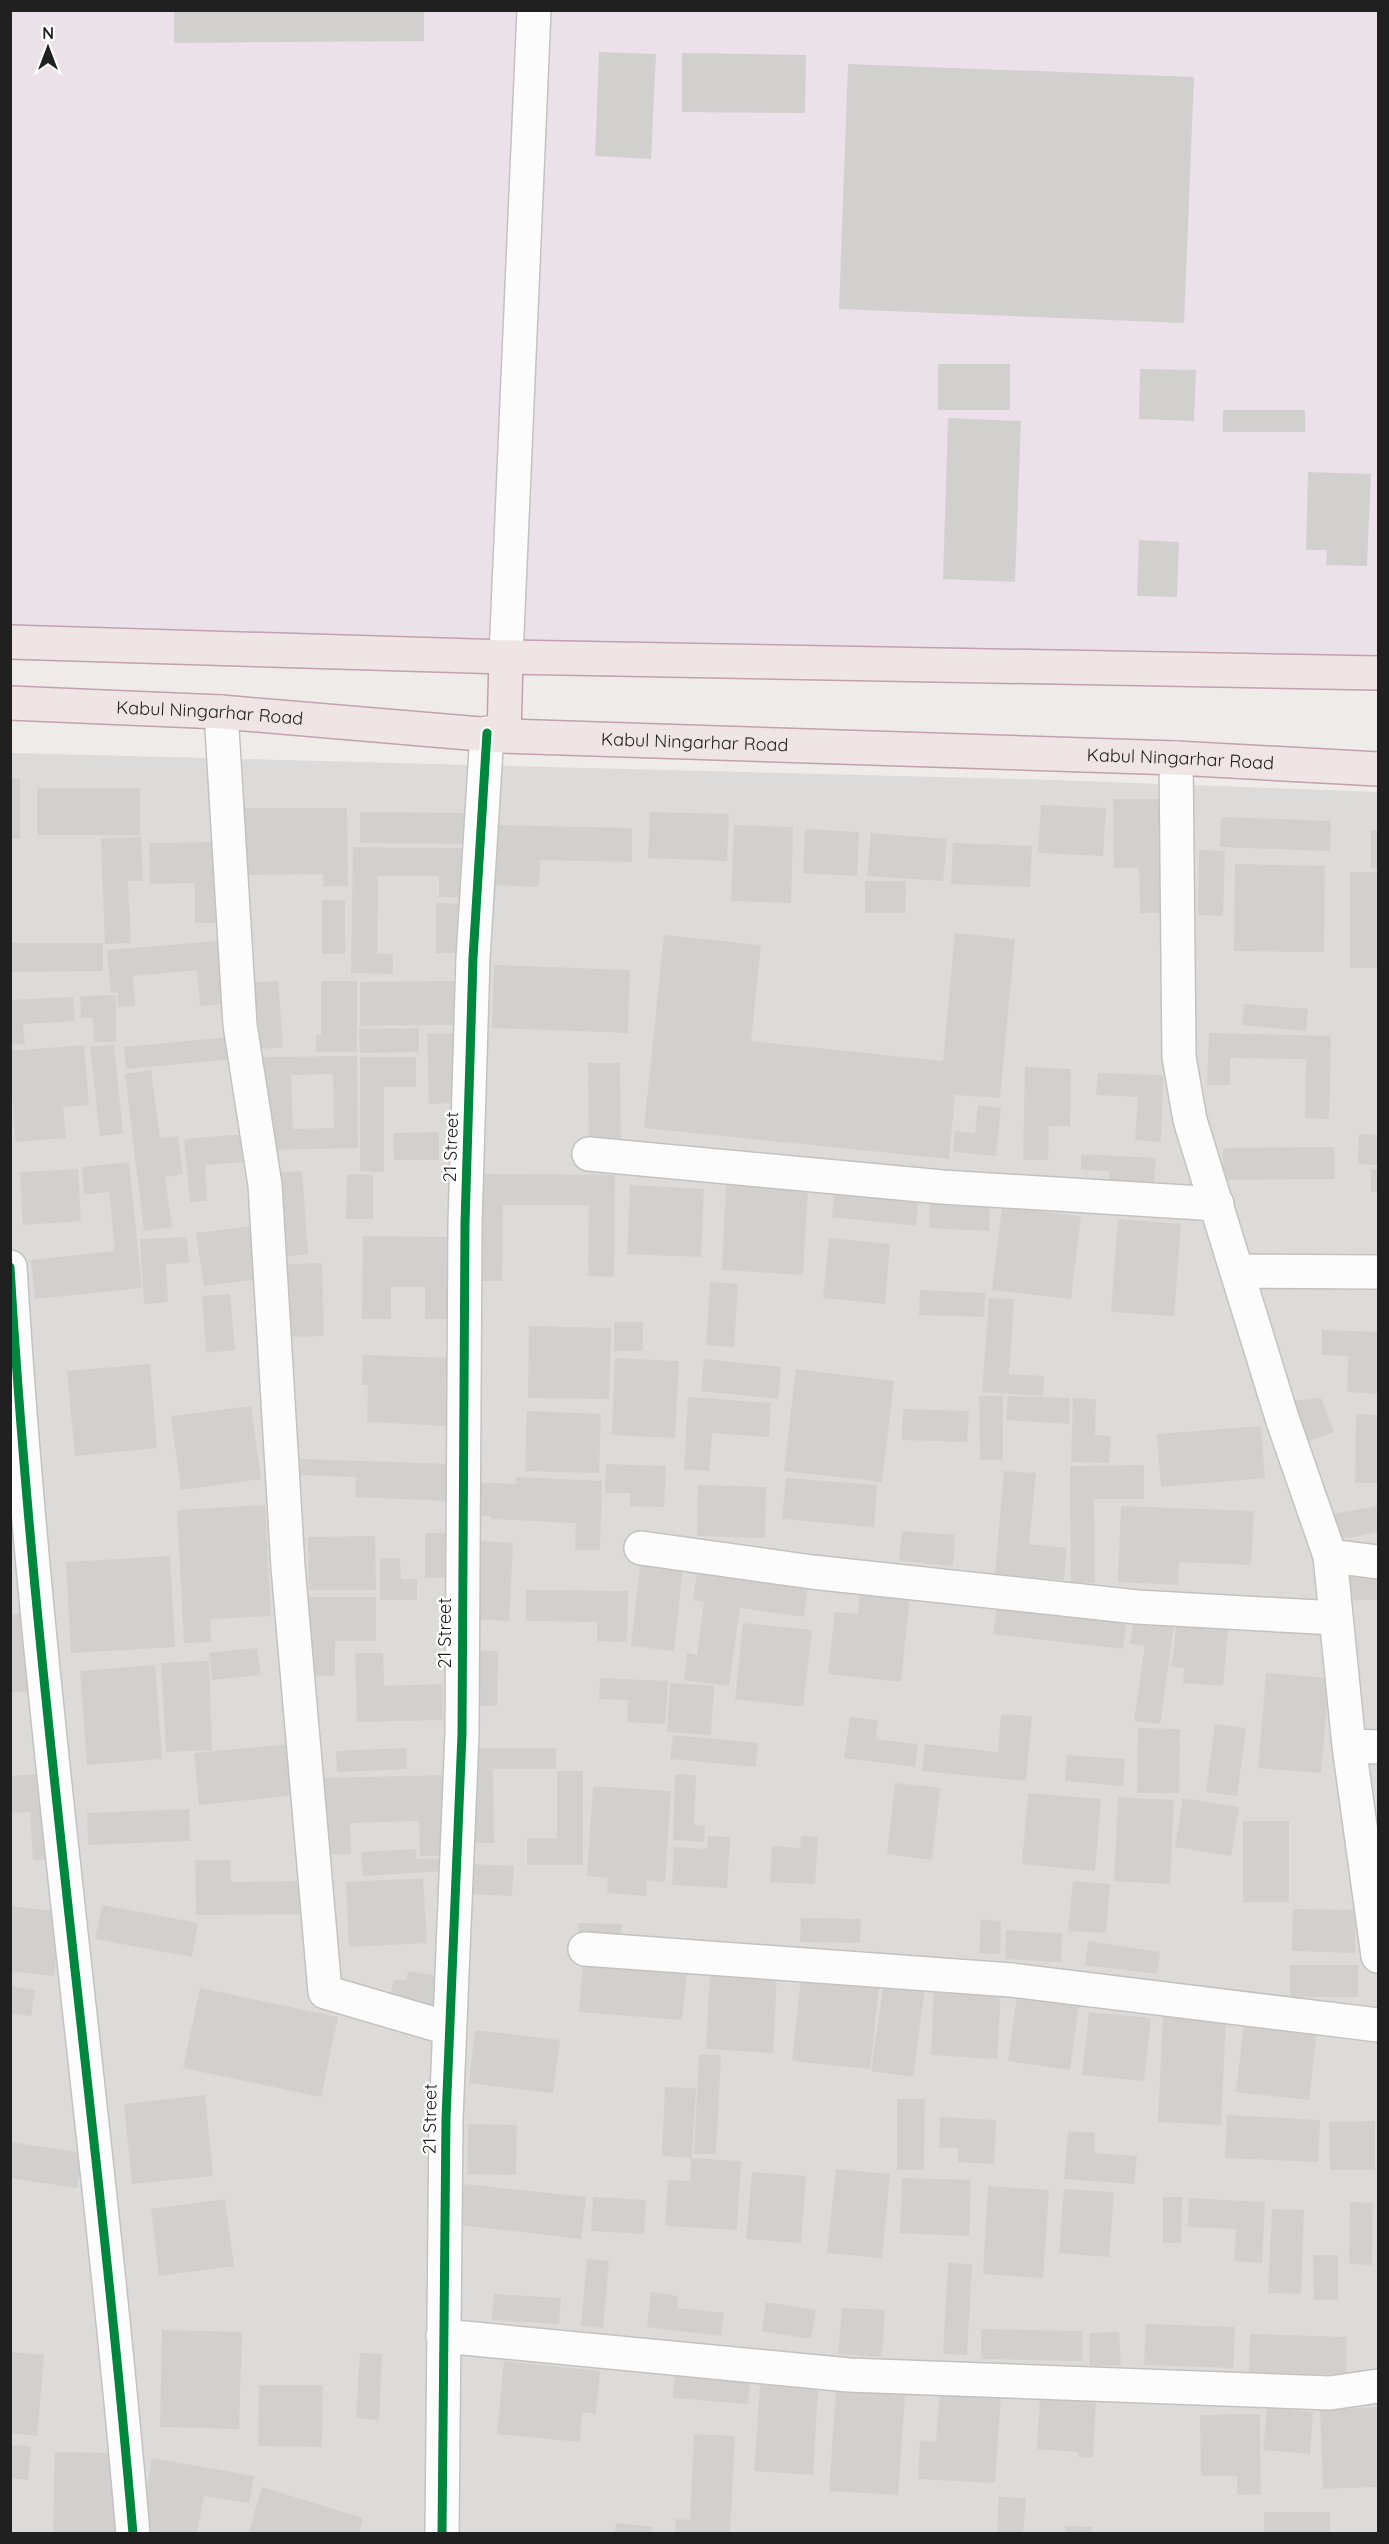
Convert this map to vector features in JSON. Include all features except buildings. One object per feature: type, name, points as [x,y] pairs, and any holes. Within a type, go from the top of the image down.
[{"type":"highway","points":[[10,642],[506,657],[1378,673]]},
{"type":"highway","points":[[495,735],[506,657]]},
{"type":"highway","name":"Kabul Ningarhar Road","points":[[10,703],[221,712],[495,735],[1176,758],[1378,769]]},
{"type":"street","points":[[506,657],[534,10]]},
{"type":"street","points":[[221,712],[240,1025],[265,1185],[288,1567],[325,1992],[448,2028]]},
{"type":"street","name":"21 Street","points":[[442,2534],[448,2028],[462,1734],[465,1212],[473,958],[495,735]]},
{"type":"street","points":[[1176,758],[1179,1057],[1190,1120],[1282,1418],[1330,1556],[1335,1618],[1364,1746],[1378,1956]]},
{"type":"street","points":[[589,1154],[942,1187],[1217,1204]]},
{"type":"street","points":[[10,1267],[18,1398],[42,1649],[81,2034],[120,2376],[133,2534]]},
{"type":"street","points":[[1237,1271],[1378,1272]]},
{"type":"street","points":[[641,1548],[812,1572],[1137,1607],[1335,1618]]},
{"type":"street","points":[[1330,1556],[1378,1562]]},
{"type":"street","points":[[585,1949],[1011,1980],[1378,2025]]},
{"type":"street","points":[[443,2336],[849,2375],[1330,2393],[1378,2386]]},
{"type":"shaded area","points":[[11,11],[1378,11],[1378,673],[11,642]]},
{"type":"shaded area","points":[[11,753],[1053,780],[1378,792],[1378,2533],[11,2534]]},
{"type":"cycle path","points":[[442,2534],[446,2118],[462,1734],[465,1224],[473,958],[487,733]]},
{"type":"cycle path","points":[[10,1267],[21,1426],[50,1742],[102,2217],[133,2534]]}]
